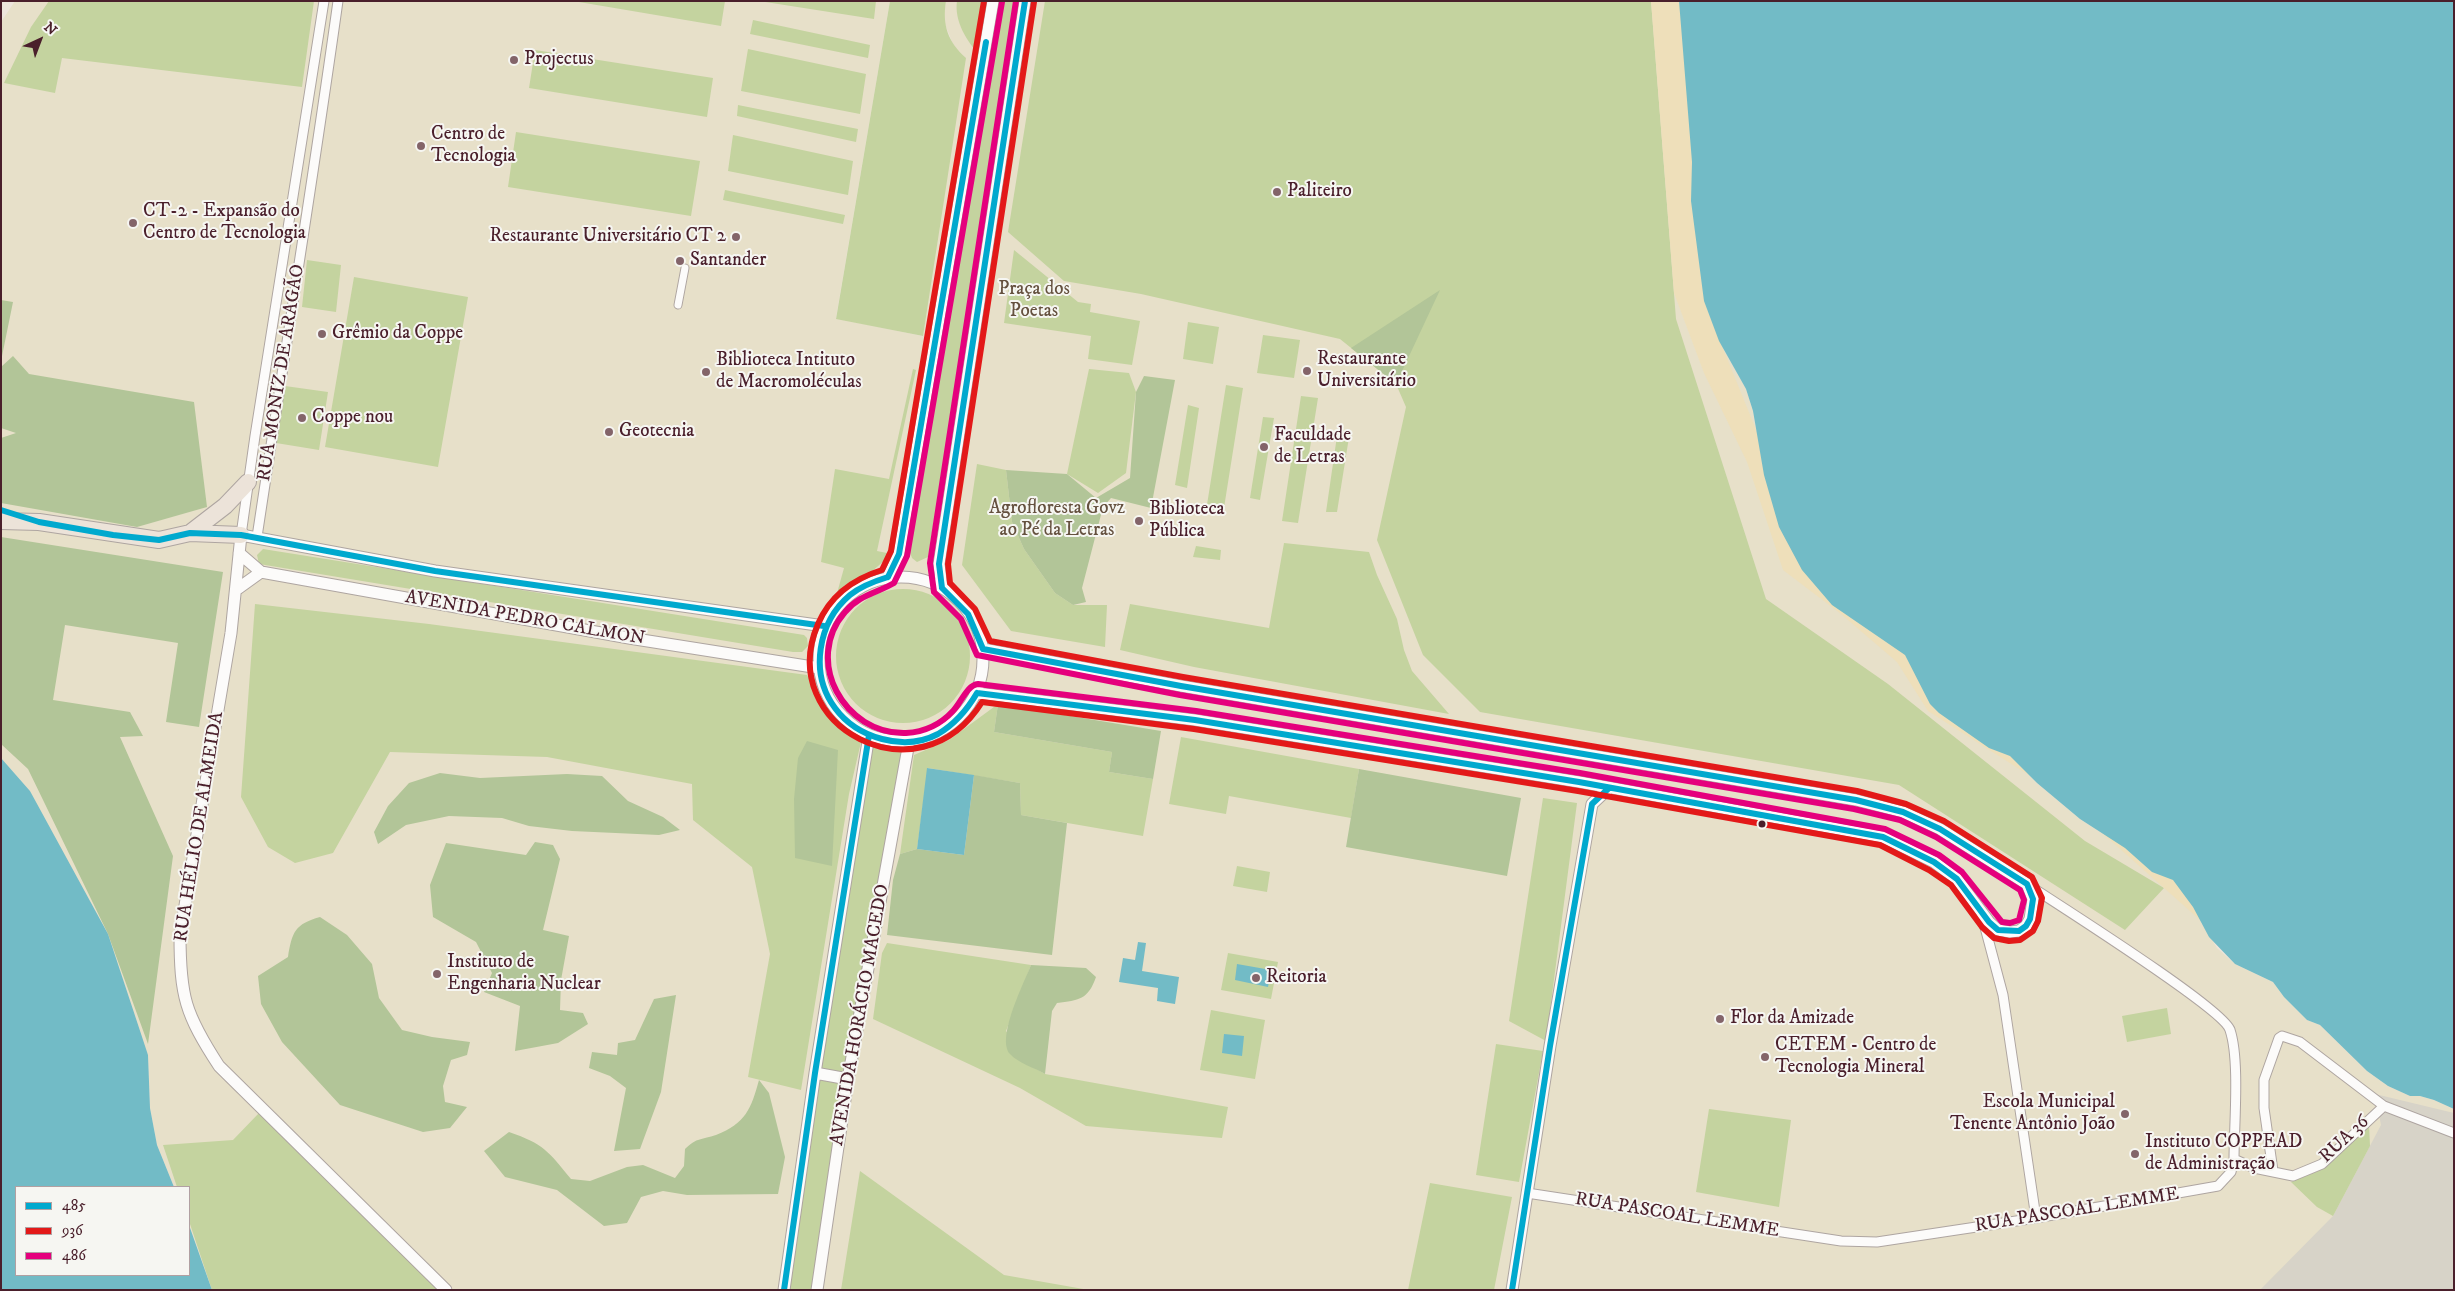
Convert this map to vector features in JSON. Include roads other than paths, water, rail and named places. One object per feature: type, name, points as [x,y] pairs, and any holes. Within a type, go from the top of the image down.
[{"type":"highway","points":[[190,533],[224,506],[248,482]]},
{"type":"highway","points":[[1,510],[39,522]]},
{"type":"highway","points":[[1,521],[39,522],[151,540],[169,539],[190,533],[249,536]]},
{"type":"street","name":"RUA MONIZ DE ARAGÃO","points":[[249,536],[248,482],[324,1]]},
{"type":"street","name":"RUA MONIZ DE ARAGÃO","points":[[249,536],[307,221],[338,1]]},
{"type":"street","points":[[888,577],[899,554],[992,1]]},
{"type":"street","points":[[942,588],[939,564],[1025,1]]},
{"type":"street","points":[[678,305],[685,268]]},
{"type":"street","name":"RUA HÉLIO DE ALMEIDA","points":[[249,536],[238,553],[236,590],[210,761],[180,935],[182,985],[186,1008],[195,1028],[219,1066],[446,1290]]},
{"type":"street","name":"AVENIDA PEDRO CALMON","points":[[249,536],[435,571],[824,626]]},
{"type":"street","points":[[236,590],[260,572],[238,553]]},
{"type":"street","name":"AVENIDA PEDRO CALMON","points":[[260,572],[629,638],[819,668]]},
{"type":"street","points":[[888,577],[918,578],[942,588],[962,603],[976,624],[983,649],[983,671],[977,693],[966,712],[950,727],[930,737],[909,742],[888,741],[869,735],[850,724],[835,708],[824,689],[819,668],[819,650],[824,626],[849,595],[869,583],[888,577]]},
{"type":"street","points":[[977,693],[1195,720],[1578,782],[1883,837],[1934,862],[1957,879],[1982,914],[1998,930],[2019,931],[2026,926],[2033,910],[2034,899],[2027,884],[1940,829],[1903,812],[1856,800],[1181,686],[983,649]]},
{"type":"street","name":"AVENIDA HORÁCIO MACEDO","points":[[784,1290],[815,1074],[869,735]]},
{"type":"street","name":"AVENIDA HORÁCIO MACEDO","points":[[817,1290],[848,1078],[909,742]]},
{"type":"street","points":[[1578,782],[1592,804]]},
{"type":"street","points":[[1512,1290],[1592,804],[1609,788]]},
{"type":"street","name":"RUA PASCOAL LEMME","points":[[1527,1193],[1841,1241],[1877,1242],[2036,1218],[2207,1189],[2225,1180],[2232,1172],[2234,1159],[2235,1049],[2230,1028],[2218,1014],[2191,994],[2027,884]]},
{"type":"street","points":[[1982,914],[2003,994],[2036,1218]]},
{"type":"street","points":[[2273,1170],[2264,1108],[2264,1080],[2279,1038],[2282,1036],[2300,1042],[2384,1106]]},
{"type":"street","points":[[815,1074],[848,1078]]},
{"type":"street","name":"RUA 36","points":[[2234,1159],[2254,1168],[2273,1170],[2293,1176],[2322,1164],[2384,1106],[2454,1133]]},
{"type":"water","points":[[1679,1],[2454,1],[2454,1109],[2434,1100],[2420,1096],[2410,1096],[2388,1086],[2367,1071],[2320,1025],[2307,1020],[2284,997],[2273,982],[2235,964],[2209,937],[2193,907],[2173,880],[2152,872],[2125,848],[2080,819],[2037,783],[2010,756],[1989,748],[1939,713],[1930,704],[1905,655],[1832,605],[1802,570],[1779,527],[1764,475],[1753,411],[1746,389],[1719,341],[1704,301],[1691,201],[1692,162]]},
{"type":"water","points":[[1,758],[30,791],[108,934],[148,1055],[150,1108],[157,1145],[174,1186],[15,1186],[15,1276],[190,1276],[190,1228],[212,1290],[1,1290]]},
{"type":"water","points":[[927,768],[974,775],[964,855],[917,849]]},
{"type":"water","points":[[1138,942],[1146,943],[1142,971],[1179,977],[1175,1004],[1157,1001],[1158,988],[1119,982],[1123,958],[1135,960]]},
{"type":"water","points":[[1237,964],[1271,970],[1268,987],[1235,980]]},
{"type":"water","points":[[1224,1034],[1244,1036],[1242,1056],[1222,1053]]},
{"type":"place","name":"Projectus","points":[[514,60]]},
{"type":"place","name":"Centro de Tecnologia","points":[[421,146]]},
{"type":"place","name":"Paliteiro","points":[[1277,192]]},
{"type":"place","name":"CT-2 - Expansão do Centro de Tecnologia","points":[[133,223]]},
{"type":"place","name":"Restaurante Universitário CT 2","points":[[736,237]]},
{"type":"place","name":"Santander","points":[[680,261]]},
{"type":"place","name":"Grêmio da Coppe","points":[[322,334]]},
{"type":"place","name":"Restaurante Universitário","points":[[1307,371]]},
{"type":"place","name":"Biblioteca Intituto de Macromoléculas","points":[[706,372]]},
{"type":"place","name":"Coppe nou","points":[[302,418]]},
{"type":"place","name":"Geotecnia","points":[[609,432]]},
{"type":"place","name":"Faculdade de Letras","points":[[1264,447]]},
{"type":"place","name":"Biblioteca Pública","points":[[1139,521]]},
{"type":"place","name":"Instituto de Engenharia Nuclear","points":[[437,974]]},
{"type":"place","name":"Reitoria","points":[[1256,978]]},
{"type":"place","name":"Flor da Amizade","points":[[1720,1019]]},
{"type":"place","name":"CETEM - Centro de Tecnologia Mineral","points":[[1765,1057]]},
{"type":"place","name":"Escola Municipal Tenente Antônio João","points":[[2125,1114]]},
{"type":"place","name":"Instituto COPPEAD de Administração","points":[[2135,1154]]},
{"type":"park label","name":"Praça dos Poetas","points":[[1034,301]]},
{"type":"park label","name":"Agrofloresta Govz ao Pé da Letras","points":[[1057,520]]}]
